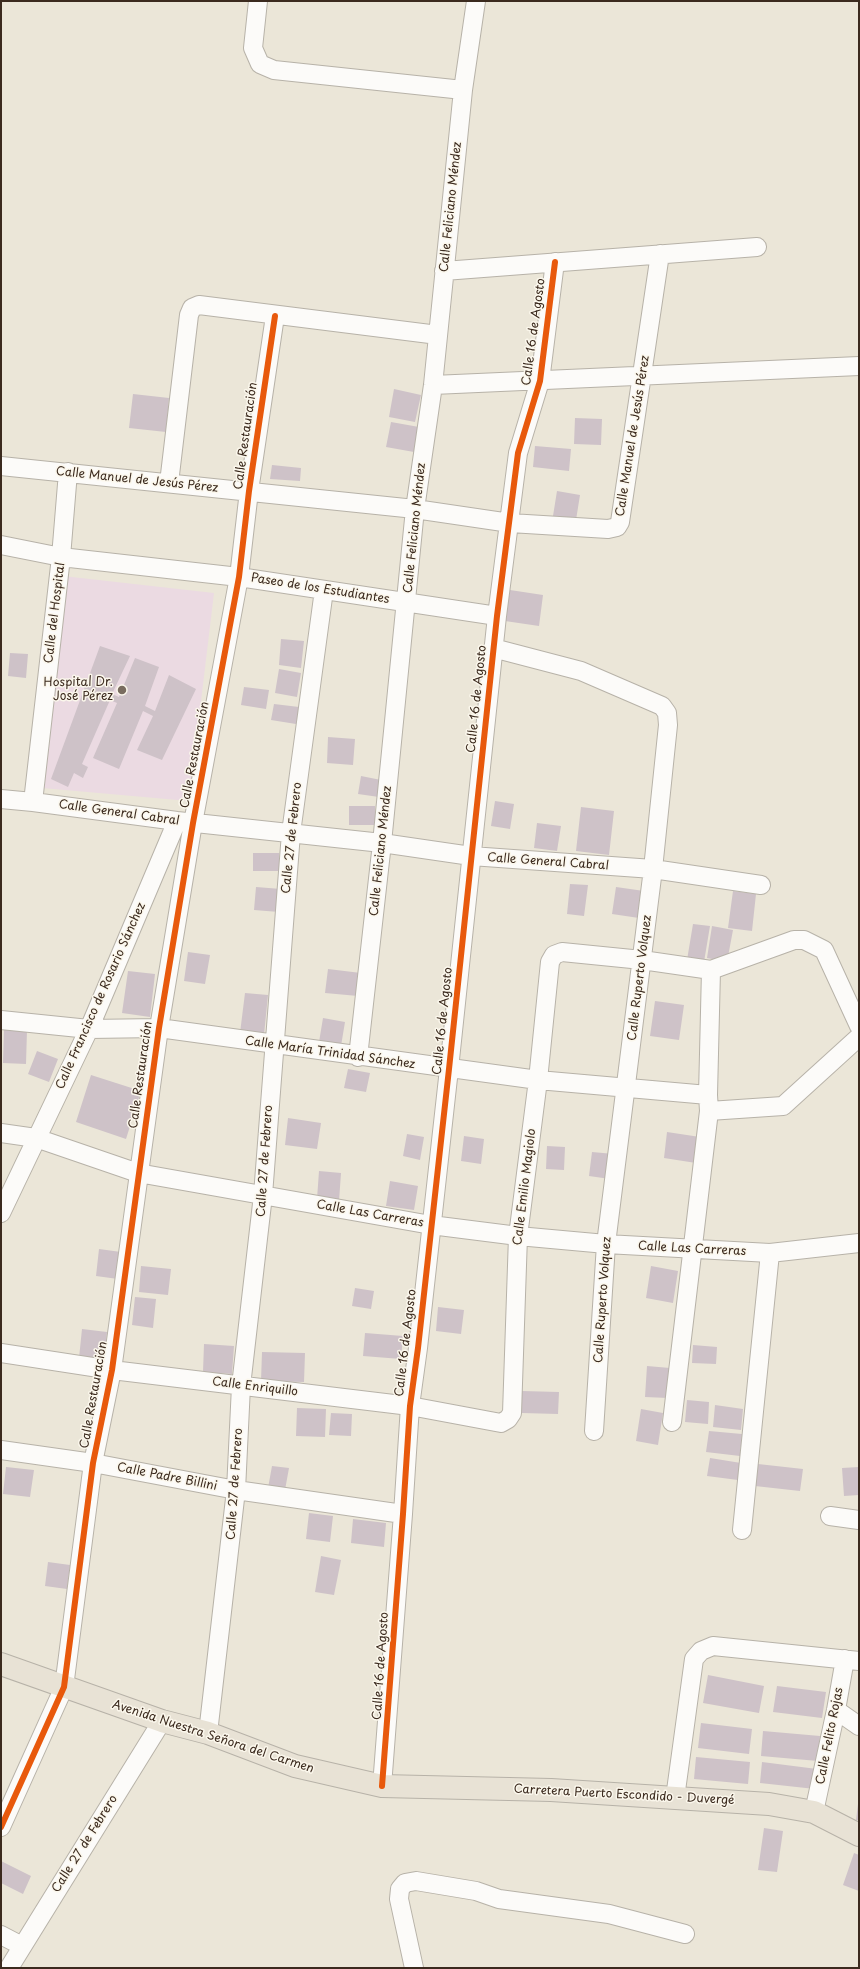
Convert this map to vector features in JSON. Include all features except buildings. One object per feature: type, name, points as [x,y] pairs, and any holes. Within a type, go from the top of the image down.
[{"type":"main road","name":"Avenida Nuestra Señora del Carmen","points":[[1,1664],[162,1721],[208,1732],[295,1766],[382,1786]]},
{"type":"main road","name":"Carretera Puerto Escondido - Duvergé","points":[[382,1786],[551,1790],[769,1804],[814,1812],[859,1835]]},
{"type":"street","points":[[258,1],[253,48],[260,64],[274,70],[463,90]]},
{"type":"street","name":"Calle Feliciano Méndez","points":[[358,1056],[382,843],[415,509],[433,385],[463,90],[476,1]]},
{"type":"street","points":[[444,271],[757,247]]},
{"type":"street","name":"Calle Manuel de Jesús Pérez","points":[[1,466],[415,509],[510,523],[608,529],[617,527],[620,522],[660,254]]},
{"type":"street","name":"Calle 16 de Agosto","points":[[382,1786],[404,1514],[410,1406],[449,1069],[496,616],[510,523],[518,453],[540,380],[555,262]]},
{"type":"street","points":[[169,483],[189,315],[192,308],[199,305],[275,316],[438,335]]},
{"type":"street","name":"Calle Restauración","points":[[1,1827],[64,1687],[93,1463],[112,1370],[159,1028],[185,822],[239,577],[249,491],[275,316]]},
{"type":"street","points":[[433,385],[859,366]]},
{"type":"street","name":"Calle del Hospital","points":[[33,802],[61,557],[68,472]]},
{"type":"street","name":"Paseo de los Estudiantes","points":[[1,545],[61,557],[239,577],[496,616]]},
{"type":"street","name":"Calle 27 de Febrero","points":[[208,1732],[236,1490],[241,1386],[263,1195],[291,833],[324,590]]},
{"type":"street","name":"Calle Ruperto Volquez","points":[[493,648],[581,672],[662,706],[667,713],[668,725],[653,870],[606,1244],[594,1431]]},
{"type":"street","name":"Calle General Cabral","points":[[1,799],[185,822],[382,843],[470,856],[653,870],[761,885]]},
{"type":"street","name":"Calle Francisco de Rosario Sánchez","points":[[1,1213],[89,1029],[185,822]]},
{"type":"street","points":[[642,960],[712,970],[794,940],[804,940],[816,944],[824,950],[859,1026]]},
{"type":"street","name":"Calle Emilio Magiolo","points":[[508,1419],[512,1413],[518,1236],[538,1080],[550,962],[554,955],[562,952],[642,960]]},
{"type":"street","points":[[672,1422],[708,1103],[712,970]]},
{"type":"street","name":"Calle María Trinidad Sánchez","points":[[1,1020],[89,1029],[159,1028],[449,1069],[538,1080],[626,1087],[708,1103],[783,1106],[859,1037]]},
{"type":"street","name":"Calle Las Carreras","points":[[1,1134],[36,1138],[138,1173],[431,1225],[518,1236],[606,1244],[770,1253],[859,1243]]},
{"type":"street","points":[[742,1530],[770,1253]]},
{"type":"street","name":"Calle Enriquillo","points":[[1,1353],[112,1370],[410,1406],[501,1423],[508,1419]]},
{"type":"street","name":"Calle Padre Billini","points":[[1,1450],[93,1463],[236,1490],[404,1514]]},
{"type":"street","points":[[830,1516],[859,1520]]},
{"type":"street","points":[[676,1798],[694,1659],[701,1651],[713,1646],[852,1660]]},
{"type":"street","name":"Calle Felito Rojas","points":[[814,1812],[836,1710],[852,1660]]},
{"type":"street","points":[[836,1710],[859,1726]]},
{"type":"street","name":"Calle 27 de Febrero","points":[[9,1968],[162,1721]]},
{"type":"street","points":[[414,1968],[399,1899],[400,1889],[405,1883],[416,1881],[476,1891],[499,1899],[609,1914],[685,1934]]},
{"type":"street","points":[[1,1935],[22,1946]]},
{"type":"shaded area","name":"Hospital Dr. José Pérez","points":[[54,575],[214,593],[189,801],[31,787]]},
{"type":"cycle path","points":[[382,1786],[410,1406],[418,1348],[449,1069],[497,616],[518,453],[540,381],[555,262]]},
{"type":"cycle path","points":[[1,1827],[64,1687],[93,1463],[112,1370],[159,1028],[193,823],[239,577],[249,491],[275,316]]},
{"type":"place","name":"Hospital Dr. José Pérez","points":[[122,690]]}]
